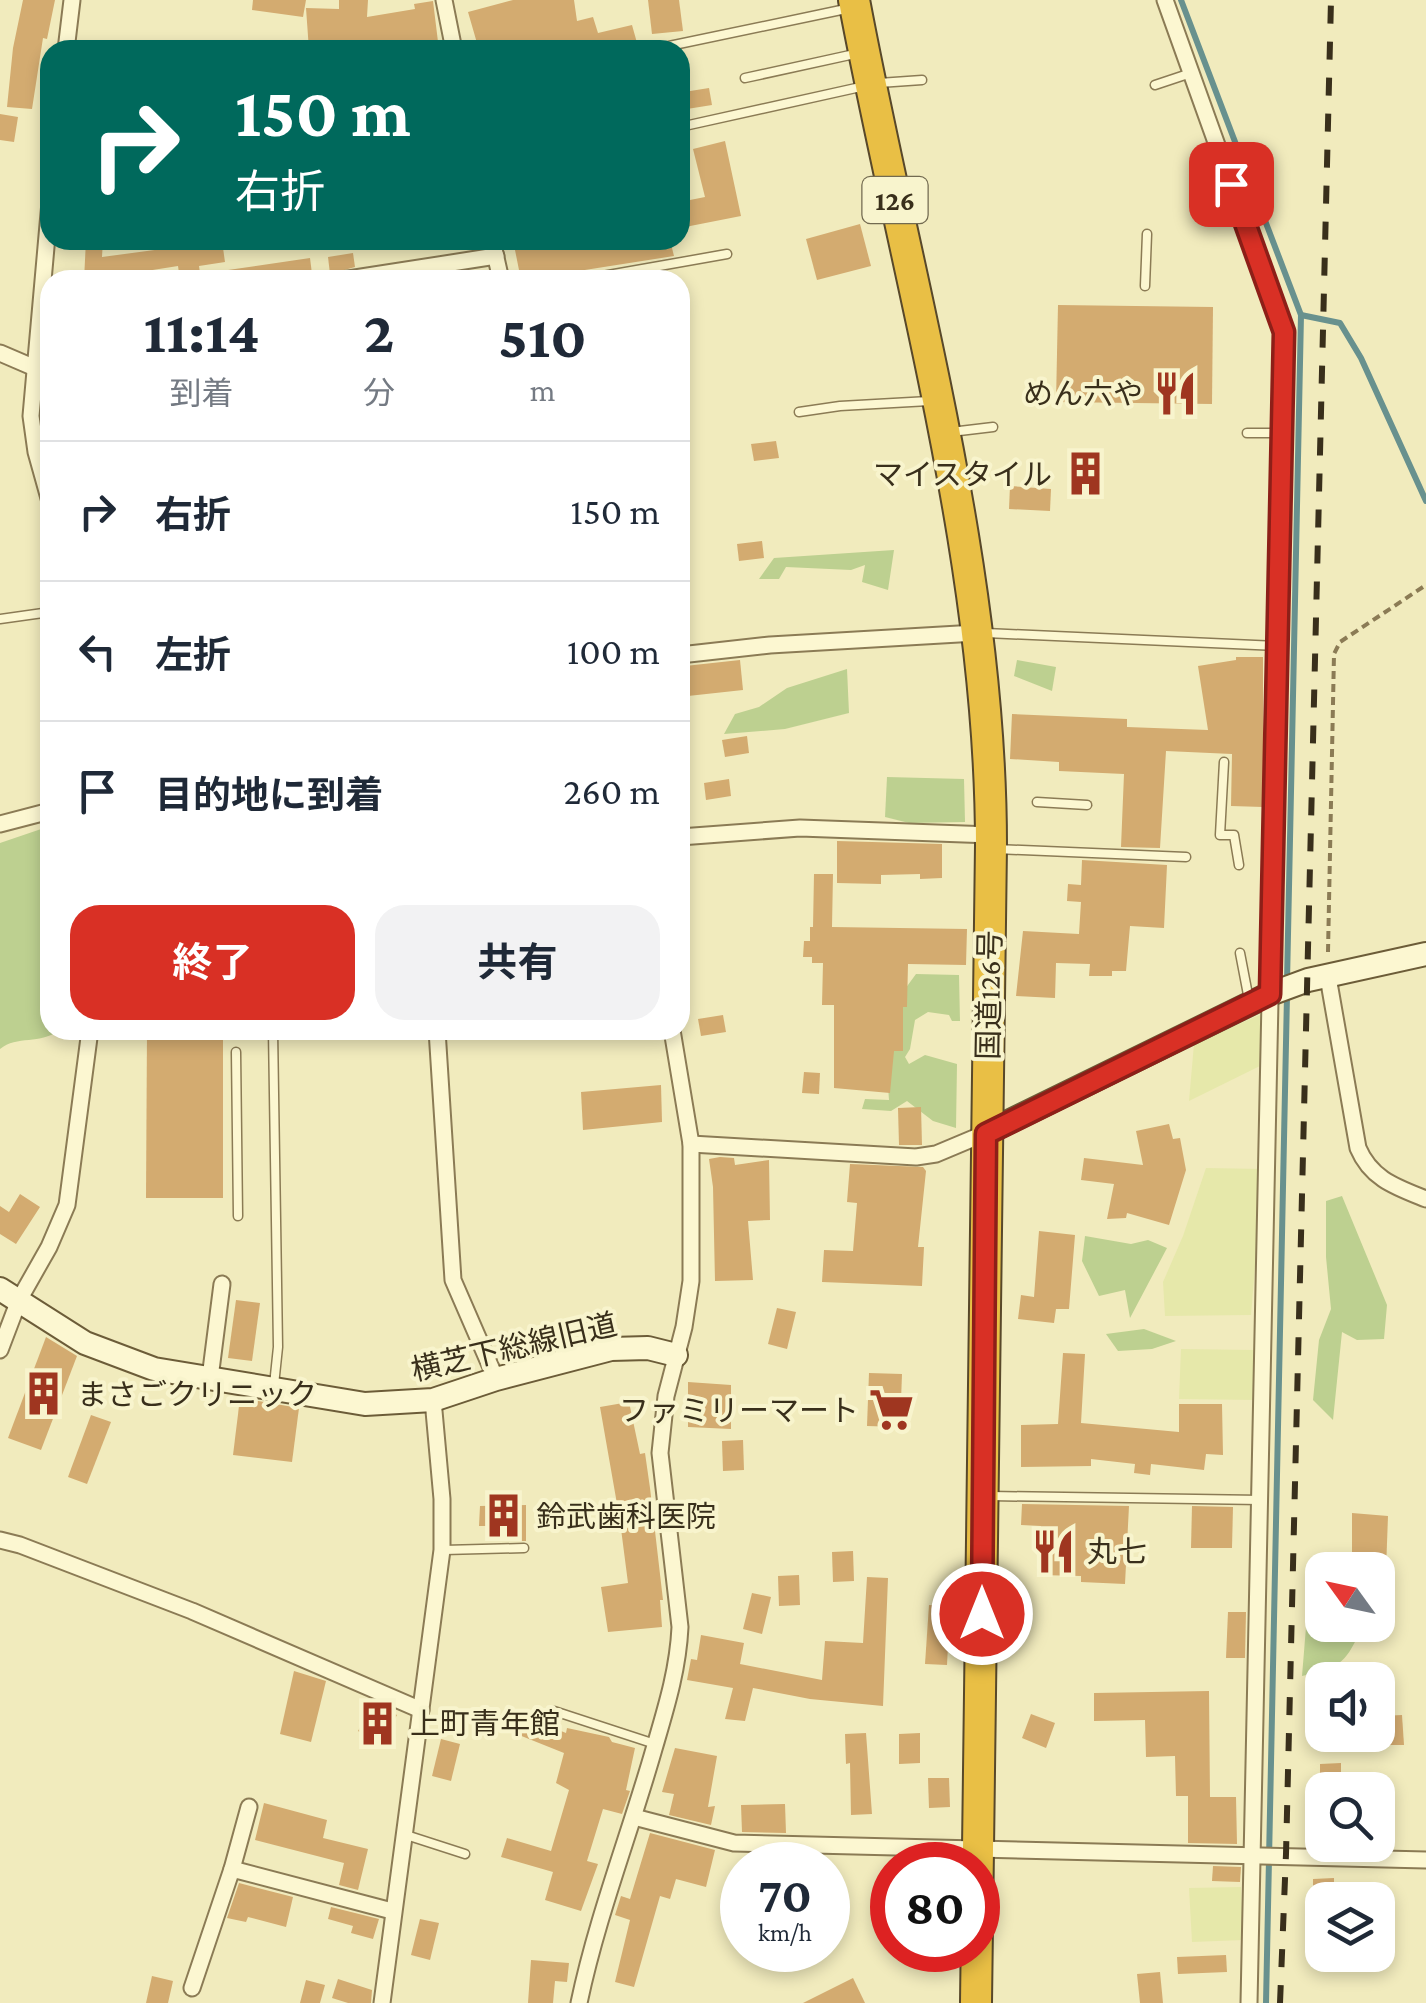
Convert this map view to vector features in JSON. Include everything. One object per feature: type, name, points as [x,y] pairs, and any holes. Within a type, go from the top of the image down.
[{"type":"highway","name":"国道126号","points":[[847,5],[863,86],[907,252],[964,540],[976,633],[991,842],[980,1842]]},
{"type":"highway","name":"国道126号","points":[[976,2003],[977,1972]]},
{"type":"street","points":[[67,40],[72,0]]},
{"type":"street","points":[[444,0],[452,40]]},
{"type":"street","points":[[1165,0],[1284,332],[1278,646],[1264,997],[1262,1500],[1249,2003]]},
{"type":"street","points":[[390,270],[484,250]]},
{"type":"street","points":[[0,353],[40,369]]},
{"type":"street","points":[[40,378],[31,416],[40,466]]},
{"type":"street","points":[[690,654],[770,644],[976,633]]},
{"type":"street","points":[[0,824],[40,814]]},
{"type":"street","points":[[690,836],[800,828],[991,842]]},
{"type":"street","points":[[690,1144],[916,1157],[936,1154],[986,1134],[1264,997],[1301,983],[1426,954]]},
{"type":"street","points":[[1328,977],[1358,1148],[1366,1166],[1386,1183],[1426,1198]]},
{"type":"street","points":[[0,1350],[9,1295],[49,1248],[67,1205],[89,1040]]},
{"type":"street","points":[[438,1040],[453,1280],[496,1379]]},
{"type":"street","points":[[579,2003],[586,1967],[634,1817],[678,1656],[680,1627],[660,1453],[666,1396],[690,1280],[690,1144],[674,1040]]},
{"type":"street","points":[[210,1378],[222,1284]]},
{"type":"street","name":"横芝下総線旧道","points":[[9,1295],[85,1343],[154,1368],[365,1404],[434,1400],[611,1348],[648,1348],[676,1355]]},
{"type":"street","points":[[382,2003],[442,1550],[434,1400]]},
{"type":"street","points":[[0,1540],[192,1611],[421,1710]]},
{"type":"street","points":[[192,1988],[249,1807]]},
{"type":"street","points":[[634,1817],[734,1843],[870,1847]]},
{"type":"street","points":[[1000,1851],[1426,1860]]},
{"type":"street","points":[[232,1869],[392,1911]]},
{"type":"lane","points":[[690,41],[847,5]]},
{"type":"lane","points":[[744,78],[850,55]]},
{"type":"lane","points":[[1155,85],[1191,73]]},
{"type":"lane","points":[[690,126],[863,86],[922,80]]},
{"type":"lane","points":[[1145,286],[1147,234]]},
{"type":"lane","points":[[637,270],[727,254]]},
{"type":"lane","points":[[799,412],[936,401]]},
{"type":"lane","points":[[942,433],[993,428]]},
{"type":"lane","points":[[1248,433],[1282,433]]},
{"type":"lane","points":[[0,619],[40,613]]},
{"type":"lane","points":[[976,633],[1278,646]]},
{"type":"lane","points":[[1224,762],[1220,835],[1234,835],[1239,865]]},
{"type":"lane","points":[[1037,802],[1087,804]]},
{"type":"lane","points":[[991,842],[1186,857]]},
{"type":"lane","points":[[1240,953],[1264,997]]},
{"type":"lane","points":[[273,1040],[278,1347],[274,1389]]},
{"type":"lane","points":[[236,1052],[238,1216]]},
{"type":"lane","points":[[262,1215],[276,1214]]},
{"type":"lane","points":[[984,1496],[1262,1500]]},
{"type":"lane","points":[[442,1550],[524,1548]]},
{"type":"lane","points":[[554,1711],[655,1744]]},
{"type":"lane","points":[[403,1834],[465,1854]]},
{"type":"path","points":[[1328,977],[1334,654],[1340,642],[1426,585]]},
{"type":"green space","points":[[894,550],[888,590],[862,582],[865,565],[851,570],[786,567],[779,579],[759,579],[774,558]]},
{"type":"green space","points":[[1017,660],[1056,667],[1052,691],[1014,676]]},
{"type":"green space","points":[[847,669],[849,713],[785,729],[724,734],[735,714],[759,707],[787,688]]},
{"type":"green space","points":[[887,777],[964,779],[965,822],[909,823],[885,817]]},
{"type":"green space","points":[[40,829],[40,1038],[0,1049],[0,843]]},
{"type":"green space","points":[[916,974],[959,975],[960,1021],[928,1012],[915,1020],[905,1057],[909,1064],[925,1055],[957,1064],[956,1128],[933,1121],[907,1101],[891,1111],[862,1109],[865,1099],[889,1100],[886,1060],[897,1000]]},
{"type":"green space","points":[[1264,1013],[1264,1064],[1189,1101],[1194,1044]]},
{"type":"green space","points":[[1206,1168],[1263,1169],[1251,1315],[1165,1316],[1163,1282]]},
{"type":"green space","points":[[1342,1196],[1387,1305],[1384,1339],[1357,1340],[1342,1332],[1333,1420],[1313,1400],[1319,1340],[1331,1309],[1326,1201]]},
{"type":"green space","points":[[1085,1236],[1131,1244],[1148,1240],[1167,1248],[1130,1318],[1125,1290],[1099,1296],[1082,1261]]},
{"type":"green space","points":[[1144,1329],[1176,1341],[1152,1349],[1118,1351],[1106,1334]]},
{"type":"green space","points":[[1181,1349],[1255,1350],[1256,1400],[1179,1399]]},
{"type":"green space","points":[[1305,1639],[1354,1642],[1341,1662],[1305,1662],[1302,1676]]},
{"type":"green space","points":[[1241,1887],[1243,1940],[1192,1942],[1189,1888]]},
{"type":"building","points":[[23,0],[55,0],[47,39],[40,40],[32,109],[7,107]]},
{"type":"building","points":[[253,0],[306,0],[303,17],[252,10]]},
{"type":"building","points":[[339,0],[368,0],[367,17],[415,9],[414,4],[433,1],[438,40],[308,40],[306,8],[339,9]]},
{"type":"building","points":[[513,0],[574,0],[577,21],[593,17],[598,33],[632,25],[636,40],[476,40],[468,12]]},
{"type":"building","points":[[648,0],[679,0],[683,31],[652,34]]},
{"type":"building","points":[[709,88],[712,105],[690,109],[690,91]]},
{"type":"building","points":[[0,114],[18,117],[14,142],[0,140]]},
{"type":"building","points":[[725,141],[741,216],[690,226],[690,200],[705,197],[693,149]]},
{"type":"building","points":[[860,224],[871,266],[817,280],[806,239]]},
{"type":"building","points":[[86,250],[102,250],[102,257],[154,250],[223,250],[225,262],[199,266],[200,270],[179,270],[178,266],[84,270]]},
{"type":"building","points":[[515,250],[672,250],[674,256],[585,270],[519,270]]},
{"type":"building","points":[[353,253],[355,267],[330,270],[328,257]]},
{"type":"building","points":[[310,258],[312,270],[228,270]]},
{"type":"building","points":[[1058,305],[1213,307],[1212,404],[1056,402]]},
{"type":"building","points":[[776,441],[779,458],[754,461],[751,444]]},
{"type":"building","name":"マイスタイル","points":[[1074,457],[1098,458],[1096,491],[1073,489]]},
{"type":"building","points":[[1010,486],[1051,489],[1050,511],[1009,509]]},
{"type":"building","points":[[762,541],[764,558],[739,561],[737,544]]},
{"type":"building","points":[[1236,657],[1263,657],[1263,807],[1231,806],[1232,754],[1166,751],[1160,848],[1121,847],[1124,774],[1059,771],[1059,762],[1010,759],[1012,714],[1127,719],[1127,727],[1208,730],[1198,666]]},
{"type":"building","points":[[740,660],[743,690],[690,696],[690,665]]},
{"type":"building","points":[[747,736],[749,753],[725,757],[722,740]]},
{"type":"building","points":[[729,779],[731,796],[706,800],[704,783]]},
{"type":"building","points":[[837,841],[942,844],[942,878],[881,875],[881,884],[837,883]]},
{"type":"building","points":[[1082,860],[1167,865],[1164,928],[1130,926],[1126,971],[1112,971],[1112,976],[1089,976],[1090,964],[1056,963],[1055,998],[1016,996],[1023,931],[1079,934],[1081,902],[1067,901],[1068,884],[1081,885]]},
{"type":"building","points":[[814,874],[833,874],[832,927],[967,929],[966,965],[908,964],[903,1051],[894,1051],[890,1093],[834,1088],[834,1005],[822,1005],[823,963],[812,963],[812,957],[803,957],[804,941],[810,941],[813,927]]},
{"type":"building","points":[[723,1015],[726,1032],[701,1036],[698,1019]]},
{"type":"building","points":[[147,1040],[223,1040],[223,1198],[146,1198]]},
{"type":"building","points":[[804,1072],[820,1073],[819,1094],[802,1093]]},
{"type":"building","points":[[661,1085],[662,1122],[583,1130],[581,1092]]},
{"type":"building","points":[[921,1107],[922,1145],[899,1145],[898,1108]]},
{"type":"building","points":[[1169,1124],[1173,1139],[1180,1138],[1186,1170],[1169,1225],[1127,1213],[1126,1218],[1107,1219],[1114,1184],[1081,1180],[1084,1158],[1143,1165],[1136,1131]]},
{"type":"building","points":[[734,1158],[735,1165],[769,1160],[770,1220],[748,1221],[753,1280],[715,1281],[709,1159]]},
{"type":"building","points":[[850,1164],[923,1167],[926,1171],[918,1247],[924,1247],[922,1286],[822,1282],[824,1250],[853,1251],[857,1203],[847,1202]]},
{"type":"building","points":[[20,1194],[40,1207],[16,1244],[0,1234],[0,1206],[9,1212]]},
{"type":"building","points":[[1039,1231],[1075,1235],[1069,1309],[1056,1309],[1054,1323],[1018,1319],[1021,1295],[1034,1297]]},
{"type":"building","points":[[236,1300],[260,1303],[252,1361],[228,1358]]},
{"type":"building","points":[[777,1308],[796,1312],[787,1349],[768,1344]]},
{"type":"building","name":"まさごクリニック","points":[[46,1337],[77,1356],[41,1450],[8,1438]]},
{"type":"building","points":[[1063,1353],[1085,1354],[1081,1423],[1179,1432],[1179,1404],[1222,1404],[1223,1455],[1206,1454],[1204,1470],[1151,1464],[1150,1475],[1134,1473],[1135,1464],[1091,1459],[1091,1466],[1021,1467],[1021,1425],[1058,1424]]},
{"type":"building","points":[[869,1373],[902,1374],[900,1427],[867,1426]]},
{"type":"building","points":[[688,1382],[731,1385],[731,1429],[688,1427]]},
{"type":"building","points":[[240,1398],[299,1408],[292,1462],[233,1455]]},
{"type":"building","points":[[629,1402],[640,1454],[645,1453],[663,1600],[662,1627],[608,1632],[601,1587],[628,1583],[600,1407]]},
{"type":"building","points":[[91,1415],[111,1422],[87,1484],[68,1477]]},
{"type":"building","points":[[743,1440],[744,1470],[723,1471],[722,1441]]},
{"type":"building","points":[[1022,1504],[1129,1506],[1125,1584],[1081,1582],[1081,1576],[1039,1575],[1041,1526],[1021,1525]]},
{"type":"building","name":"鈴武歯科医院","points":[[526,1505],[526,1541],[493,1541],[493,1526],[479,1526],[480,1506]]},
{"type":"building","points":[[1192,1506],[1233,1507],[1232,1548],[1191,1548]]},
{"type":"building","points":[[1352,1513],[1388,1516],[1387,1552],[1352,1552]]},
{"type":"building","points":[[853,1551],[854,1581],[833,1582],[832,1552]]},
{"type":"building","points":[[799,1575],[800,1605],[779,1606],[778,1576]]},
{"type":"building","points":[[867,1577],[888,1578],[883,1706],[810,1699],[753,1688],[745,1721],[725,1719],[733,1688],[687,1680],[691,1659],[697,1660],[701,1635],[744,1643],[740,1664],[822,1680],[825,1641],[863,1643]]},
{"type":"building","points":[[752,1593],[771,1597],[762,1634],[743,1629]]},
{"type":"building","points":[[929,1605],[950,1606],[947,1665],[925,1664]]},
{"type":"building","points":[[1228,1612],[1246,1612],[1245,1658],[1226,1658]]},
{"type":"building","points":[[294,1671],[326,1681],[311,1742],[280,1734]]},
{"type":"building","points":[[1209,1691],[1210,1797],[1236,1797],[1237,1844],[1188,1843],[1188,1796],[1176,1796],[1175,1756],[1146,1757],[1145,1720],[1094,1721],[1094,1693]]},
{"type":"building","name":"上町青年館","points":[[373,1704],[397,1715],[381,1744],[358,1731]]},
{"type":"building","points":[[516,1713],[566,1733],[567,1728],[609,1737],[612,1742],[635,1748],[626,1790],[630,1791],[622,1814],[603,1809],[587,1861],[598,1864],[581,1911],[545,1900],[553,1872],[501,1857],[507,1838],[551,1851],[569,1790],[556,1783],[564,1753],[509,1731]]},
{"type":"building","points":[[1031,1714],[1055,1723],[1046,1748],[1022,1738]]},
{"type":"building","points":[[1395,1715],[1402,1715],[1404,1745],[1395,1745]]},
{"type":"building","points":[[866,1733],[872,1814],[851,1815],[845,1734]]},
{"type":"building","points":[[920,1733],[920,1763],[899,1764],[899,1734]]},
{"type":"building","points":[[441,1739],[460,1744],[451,1781],[432,1776]]},
{"type":"building","points":[[675,1748],[717,1756],[708,1807],[715,1806],[711,1825],[669,1815],[674,1794],[662,1792]]},
{"type":"building","points":[[1341,1763],[1341,1772],[1320,1772],[1320,1764]]},
{"type":"building","points":[[928,1778],[949,1778],[950,1807],[929,1808]]},
{"type":"building","points":[[264,1803],[327,1820],[323,1838],[368,1849],[358,1890],[339,1885],[344,1863],[255,1840]]},
{"type":"building","points":[[785,1804],[786,1833],[742,1832],[741,1805]]},
{"type":"building","points":[[650,1833],[715,1850],[706,1887],[676,1879],[670,1899],[660,1896],[634,1987],[615,1982],[630,1920],[615,1915],[621,1896],[630,1899]]},
{"type":"building","points":[[1213,1866],[1241,1867],[1240,1882],[1212,1881]]},
{"type":"building","points":[[1334,1878],[1334,1882],[1313,1882]]},
{"type":"building","points":[[239,1883],[293,1897],[286,1927],[248,1917],[246,1922],[227,1918]]},
{"type":"building","points":[[331,1907],[379,1919],[373,1939],[351,1933],[353,1926],[328,1919]]},
{"type":"building","points":[[420,1919],[439,1923],[430,1960],[411,1955]]},
{"type":"building","points":[[1226,1955],[1227,1972],[1178,1974],[1177,1957]]},
{"type":"building","points":[[531,1960],[569,1963],[567,1982],[555,1981],[553,2003],[528,2003]]},
{"type":"building","points":[[1160,1972],[1163,2003],[1140,2003],[1137,1974]]},
{"type":"building","points":[[152,1976],[173,1981],[168,2003],[146,2003]]},
{"type":"building","points":[[853,1978],[865,2003],[803,2003]]},
{"type":"building","points":[[338,1979],[372,1990],[371,2003],[332,1998]]},
{"type":"building","points":[[306,1980],[325,1985],[320,2003],[300,2003]]},
{"type":"waterway","points":[[1181,0],[1301,315],[1287,982]]},
{"type":"waterway","points":[[1301,315],[1340,323],[1361,358],[1426,501]]},
{"type":"waterway","points":[[1266,2003],[1287,995]]},
{"type":"railway","points":[[1280,2003],[1331,0]]},
{"type":"place","name":"めん六や","points":[[1176,393]]},
{"type":"place","name":"マイスタイル","points":[[1085,474]]},
{"type":"place","name":"まさごクリニック","points":[[44,1394]]},
{"type":"place","name":"ファミリーマート","points":[[892,1410]]},
{"type":"place","name":"鈴武歯科医院","points":[[503,1516]]},
{"type":"place","name":"丸七","points":[[1054,1551]]},
{"type":"place","name":"上町青年館","points":[[377,1723]]},
{"type":"route","points":[[982,1614],[986,1134],[1270,994],[1284,332],[1231,184]]}]
